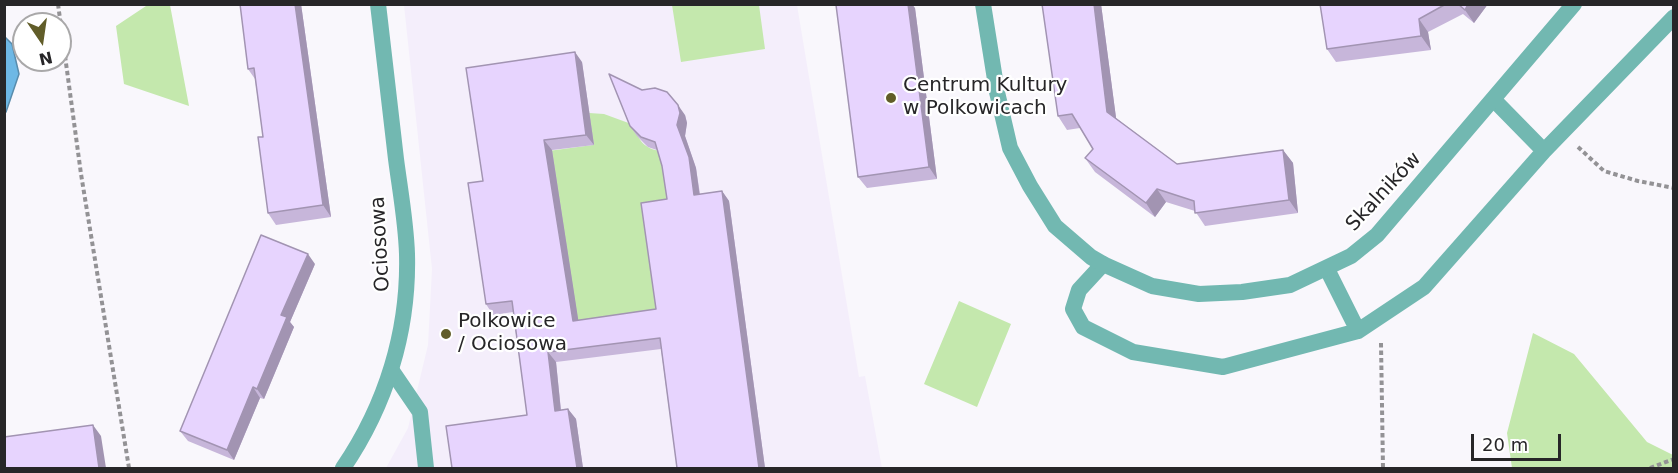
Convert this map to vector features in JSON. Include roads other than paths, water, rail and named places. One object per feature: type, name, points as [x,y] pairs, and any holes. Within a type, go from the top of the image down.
[{"type":"street","name":"Ociosowa","points":[[343,468],[360,443],[392,372],[407,294],[407,252],[378,4]]},
{"type":"street","name":"Skalników","points":[[983,4],[997,92],[1010,148],[1055,226],[1091,257],[1103,264],[1152,286],[1199,294],[1242,292],[1290,285],[1351,256],[1377,235],[1574,4]]},
{"type":"street","points":[[1103,264],[1079,290],[1073,309],[1083,327],[1133,352],[1223,367],[1358,331],[1424,287],[1544,151],[1674,17]]},
{"type":"street","points":[[1494,100],[1544,151]]},
{"type":"street","points":[[1327,269],[1358,331]]},
{"type":"street","points":[[392,372],[420,412],[426,468]]},
{"type":"water","points":[[5,37],[12,44],[12,72],[19,74],[5,112]]},
{"type":"place","name":"Centrum Kultury w Polkowicach","points":[[891,98]]},
{"type":"place","name":"Polkowice / Ociosowa","points":[[446,334]]}]
